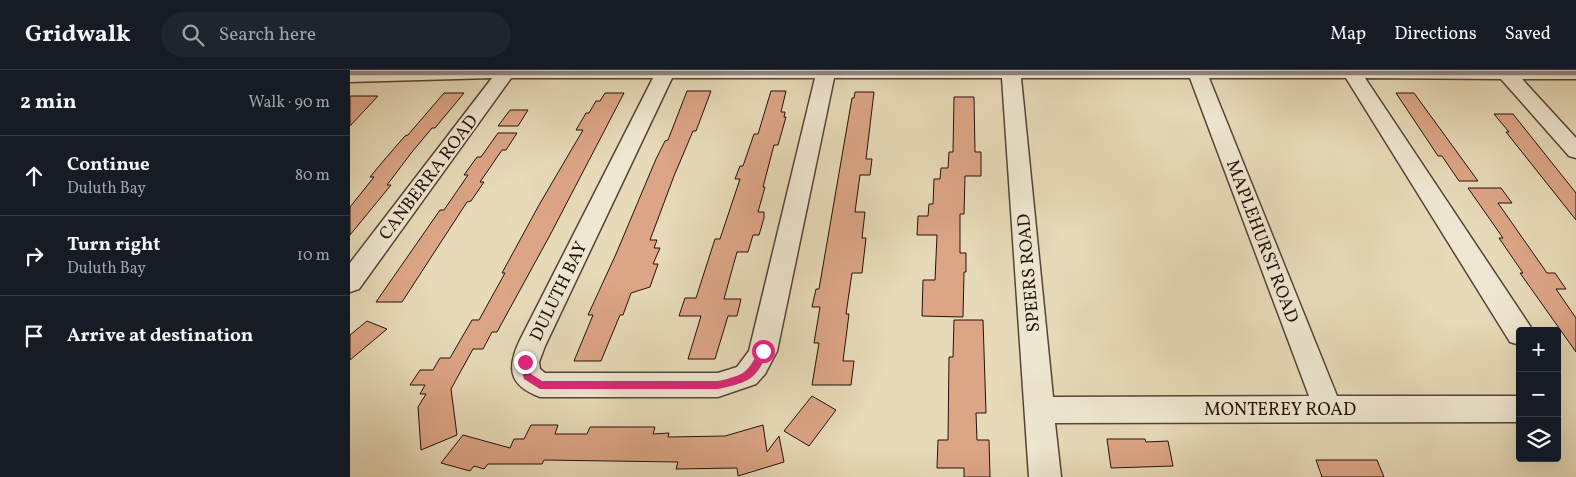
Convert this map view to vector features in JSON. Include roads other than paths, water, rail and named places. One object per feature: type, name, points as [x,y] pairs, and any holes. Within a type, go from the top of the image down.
[{"type":"street","points":[[351,74],[506,72],[825,74],[1011,71],[1505,72],[1576,74]]},
{"type":"street","name":"SPEERS ROAD","points":[[1011,71],[1045,477]]},
{"type":"street","name":"CANBERRA ROAD","points":[[350,282],[506,72]]},
{"type":"street","name":"MAPLEHURST ROAD","points":[[1197,72],[1328,409]]},
{"type":"street","points":[[1351,72],[1516,328]]},
{"type":"street","points":[[1505,72],[1576,151]]},
{"type":"street","name":"DULUTH BAY","points":[[665,73],[531,346],[525,362],[527,376],[540,385],[718,385],[742,380],[756,367],[763,351],[825,74]]},
{"type":"street","name":"MONTEREY ROAD","points":[[1039,410],[1516,409]]}]
